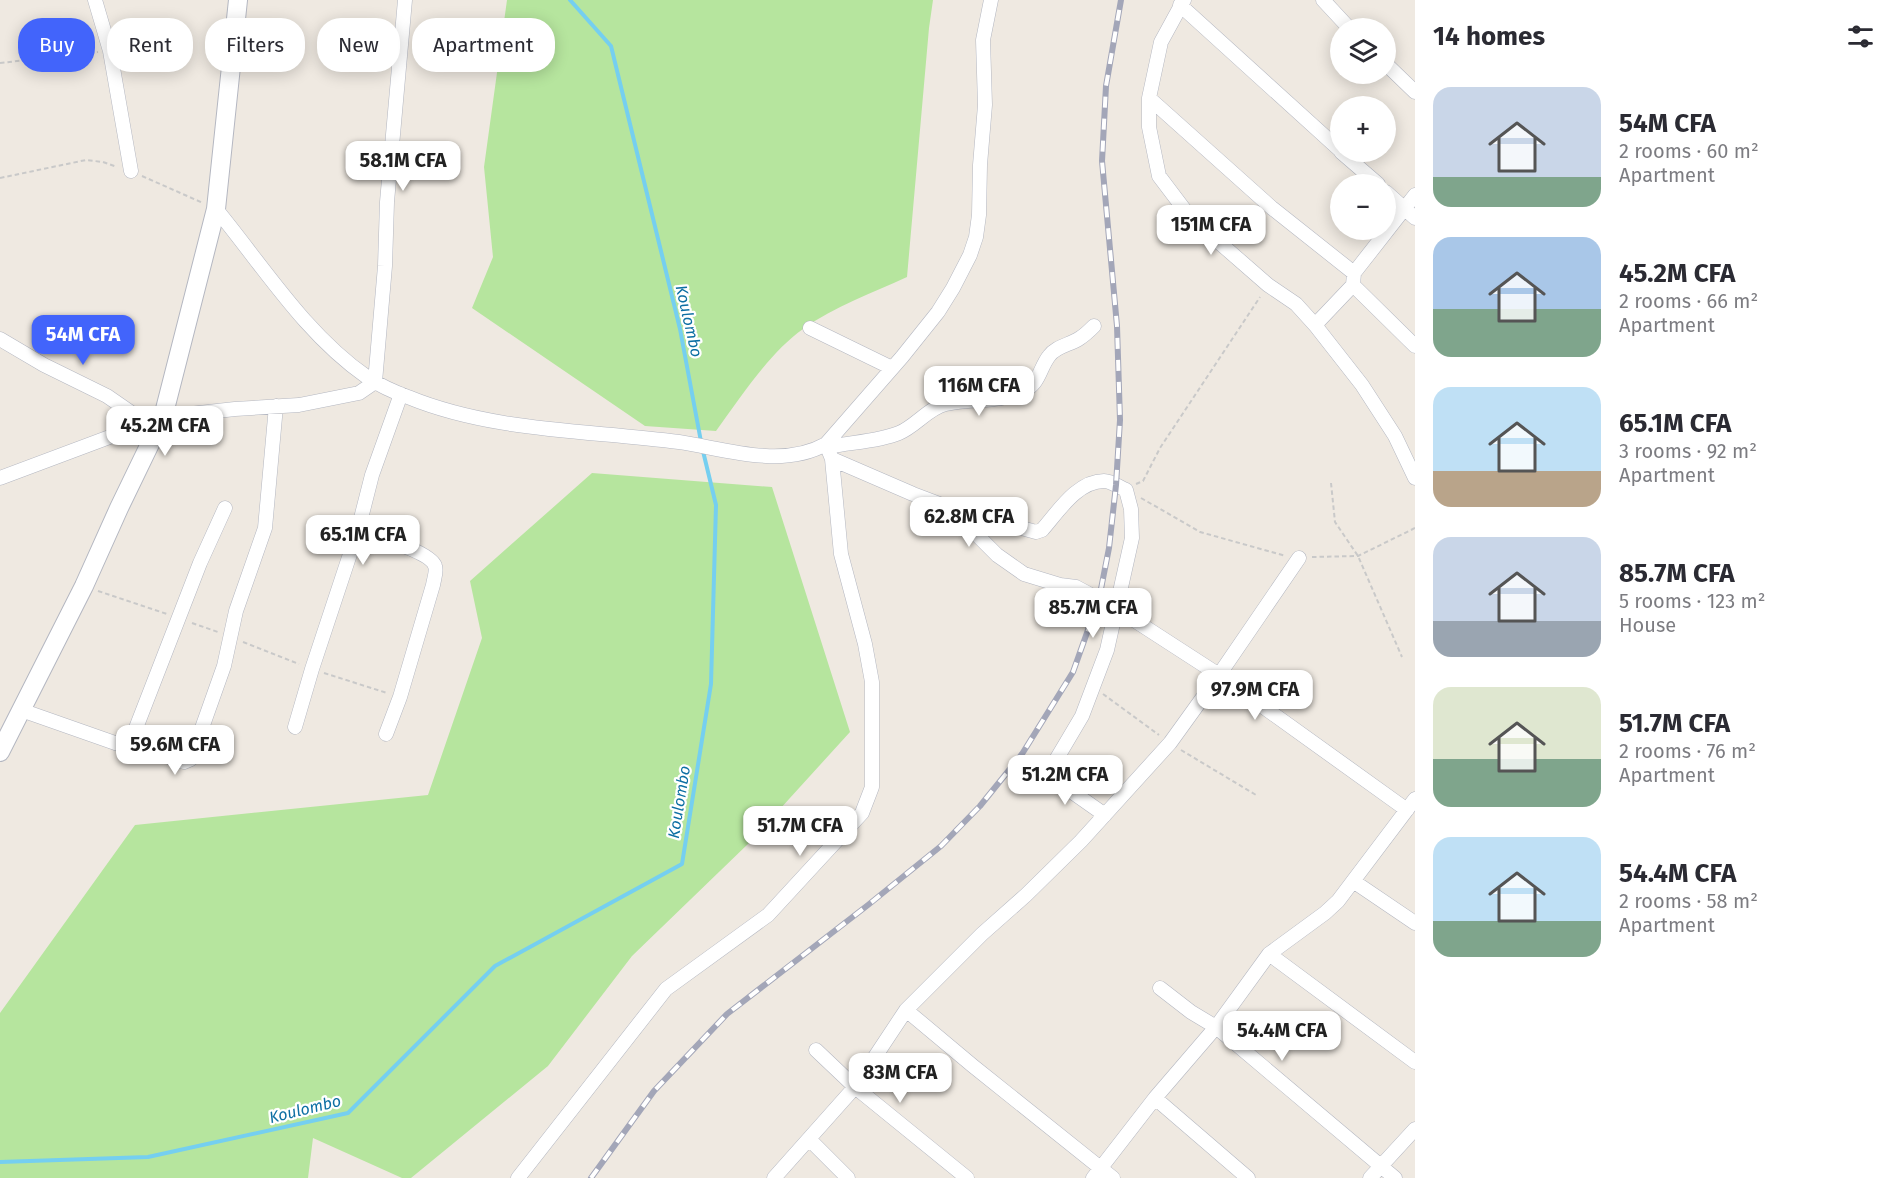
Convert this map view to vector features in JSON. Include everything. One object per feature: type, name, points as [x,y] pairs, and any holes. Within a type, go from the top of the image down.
[{"type":"street","points":[[95,0],[107,41]]},
{"type":"street","points":[[0,752],[84,586],[155,420],[216,209],[238,0]]},
{"type":"street","points":[[375,382],[385,266],[387,202],[405,0]]},
{"type":"street","points":[[518,1178],[666,989],[768,915],[862,813],[872,787],[874,704],[872,682],[865,644],[841,554],[829,450],[938,312],[970,255],[976,237],[986,105],[983,40],[991,0]]},
{"type":"street","points":[[1323,0],[1340,18]]},
{"type":"street","points":[[1330,141],[1182,3],[1161,42],[1149,98],[1149,127],[1159,176],[1190,218],[1268,285],[1296,304],[1315,325],[1362,385],[1395,436],[1415,478]]},
{"type":"street","points":[[114,72],[131,171]]},
{"type":"street","points":[[1396,74],[1415,92]]},
{"type":"street","points":[[1149,98],[1354,279],[1415,346]]},
{"type":"street","points":[[1353,162],[1367,174]]},
{"type":"street","points":[[1315,325],[1354,279],[1415,195]]},
{"type":"street","points":[[1396,201],[1415,218]]},
{"type":"street","points":[[216,209],[321,338],[367,377],[427,405],[484,419],[572,432],[680,442],[740,453],[794,455],[829,450],[899,433],[945,404],[998,400],[1024,391],[1041,374],[1048,357],[1054,351],[1081,338],[1094,326]]},
{"type":"street","points":[[810,328],[892,368]]},
{"type":"street","points":[[0,339],[44,365],[155,420]]},
{"type":"street","points":[[0,478],[155,420],[235,409],[299,405],[359,393],[375,382]]},
{"type":"street","points":[[295,728],[358,530],[372,476],[401,394]]},
{"type":"street","points":[[21,710],[115,744],[184,762],[190,761],[224,666],[230,636],[265,528],[276,406]]},
{"type":"street","points":[[829,450],[913,494],[951,508],[1036,532],[1042,530],[1081,488],[1106,481],[1126,490],[1131,509],[1132,538],[1118,609],[1107,650],[1082,716],[1050,770],[1051,777],[1105,815]]},
{"type":"street","points":[[129,746],[200,563],[225,507]]},
{"type":"street","points":[[951,508],[998,555],[1024,574],[1076,587],[1118,609],[1411,805],[1338,901],[1269,954],[1216,1027],[1155,1098],[1097,1173]]},
{"type":"street","points":[[358,530],[418,552],[434,562],[436,567],[433,585],[400,697],[386,734]]},
{"type":"street","points":[[774,1178],[855,1087],[906,1011],[1105,815],[1170,743],[1299,558]]},
{"type":"street","points":[[1353,881],[1415,923]]},
{"type":"street","points":[[1269,954],[1415,1062]]},
{"type":"street","points":[[1160,988],[1191,1012],[1216,1027],[1395,1178]]},
{"type":"street","points":[[906,1011],[1097,1173],[1113,1178]]},
{"type":"street","points":[[816,1050],[855,1087],[967,1178]]},
{"type":"street","points":[[1155,1098],[1248,1178]]},
{"type":"street","points":[[1370,1178],[1415,1129]]},
{"type":"street","points":[[809,1139],[848,1178]]},
{"type":"path","points":[[0,63],[107,51]]},
{"type":"path","points":[[0,178],[86,160],[103,162],[131,171],[216,209]]},
{"type":"path","points":[[1126,490],[1143,481],[1160,448],[1268,285]]},
{"type":"path","points":[[1331,483],[1335,522],[1358,556],[1402,657]]},
{"type":"path","points":[[1126,490],[1200,532],[1299,558],[1358,556],[1415,528]]},
{"type":"path","points":[[84,586],[230,636],[312,669],[400,697]]},
{"type":"green space","points":[[507,0],[933,0],[907,277],[828,313],[803,329],[779,350],[756,376],[716,431],[645,426],[472,308],[493,257],[484,167],[497,72],[555,72],[555,18],[505,18]]},
{"type":"green space","points":[[592,473],[772,487],[850,732],[749,843],[632,956],[548,1066],[411,1178],[402,1178],[313,1138],[308,1178],[0,1178],[0,1013],[135,825],[428,795],[482,638],[470,581]]},
{"type":"waterway","name":"Koulombo","points":[[0,1162],[148,1157],[348,1113],[495,966],[682,864],[711,684],[716,505],[702,447],[680,329],[611,46],[570,0]]},
{"type":"railway","points":[[591,1178],[654,1091],[727,1014],[941,846],[980,806],[1022,754],[1073,672],[1099,599],[1109,548],[1116,485],[1120,420],[1117,326],[1102,161],[1106,86],[1121,0]]}]
